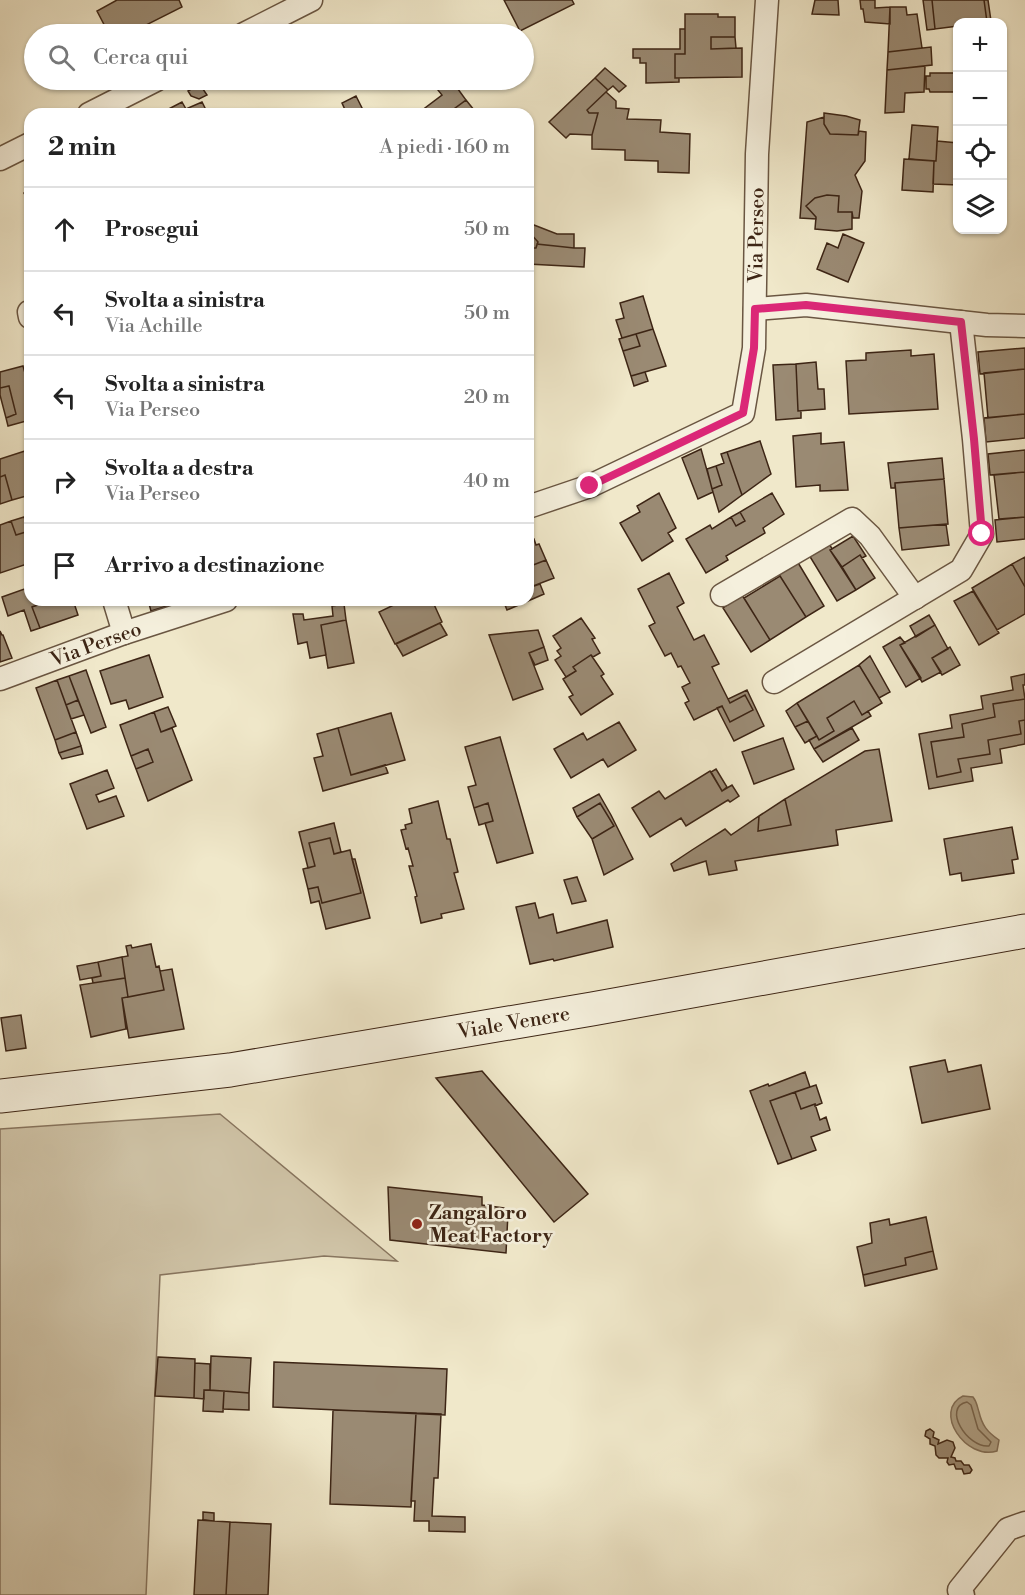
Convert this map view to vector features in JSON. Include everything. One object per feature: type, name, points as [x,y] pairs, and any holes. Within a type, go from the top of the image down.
[{"type":"street","points":[[264,24],[311,0]]},
{"type":"street","name":"Via Perseo","points":[[534,505],[590,486],[743,413],[754,348],[757,154],[767,0]]},
{"type":"street","points":[[101,108],[136,90]]},
{"type":"street","points":[[0,159],[24,147]]},
{"type":"street","points":[[755,309],[806,305],[961,322],[1025,326]]},
{"type":"street","points":[[774,682],[961,570],[982,534],[961,322]]},
{"type":"street","points":[[722,595],[852,519],[870,536],[915,598]]},
{"type":"street","points":[[116,606],[123,633]]},
{"type":"street","name":"Via Perseo","points":[[0,679],[123,633],[207,606]]},
{"type":"street","name":"Viale Venere","points":[[0,1096],[230,1070],[592,1009],[1025,931]]},
{"type":"street","points":[[961,1592],[1008,1529],[1025,1523]]},
{"type":"shaded area","points":[[220,1114],[397,1261],[324,1256],[160,1275],[146,1595],[0,1595],[0,1129]]},
{"type":"water","points":[[963,1396],[973,1397],[983,1424],[999,1440],[997,1451],[985,1452],[974,1449],[957,1433],[952,1423],[951,1412],[954,1403]]},
{"type":"building","points":[[117,0],[179,0],[182,7],[148,24],[104,24],[97,11]]},
{"type":"building","points":[[504,0],[572,0],[574,4],[534,24],[516,24]]},
{"type":"building","points":[[815,0],[838,0],[839,15],[812,14]]},
{"type":"building","points":[[860,0],[875,0],[875,8],[890,7],[890,24],[865,22]]},
{"type":"building","points":[[923,0],[932,0],[935,29],[927,30]]},
{"type":"building","points":[[932,0],[984,0],[986,18],[953,18],[953,27],[935,29]]},
{"type":"building","points":[[984,0],[988,0],[991,18],[986,18]]},
{"type":"building","points":[[890,7],[906,7],[907,15],[917,14],[922,48],[888,52]]},
{"type":"building","points":[[685,14],[718,14],[718,17],[735,17],[735,37],[711,37],[711,49],[742,48],[742,77],[675,78],[675,54],[685,54]]},
{"type":"building","points":[[680,29],[685,29],[685,54],[675,54],[675,78],[679,78],[679,82],[646,83],[646,63],[640,63],[640,58],[633,58],[633,49],[680,49]]},
{"type":"building","points":[[711,37],[735,37],[736,48],[711,49]]},
{"type":"building","points":[[931,47],[932,65],[887,70],[888,52]]},
{"type":"building","points":[[925,66],[924,92],[905,93],[904,112],[885,113],[887,70]]},
{"type":"building","points":[[605,68],[626,86],[619,92],[613,86],[608,90],[595,78]]},
{"type":"building","points":[[930,73],[953,73],[953,92],[930,92],[926,89],[926,76],[930,76]]},
{"type":"building","points":[[595,78],[608,90],[587,110],[589,113],[598,113],[592,135],[570,134],[566,138],[549,122]]},
{"type":"building","points":[[204,90],[207,95],[199,99],[191,96],[188,91]]},
{"type":"building","points":[[438,90],[459,90],[466,100],[455,108],[425,108],[442,95]]},
{"type":"building","points":[[606,92],[616,101],[616,108],[629,109],[627,119],[661,120],[660,132],[690,134],[689,173],[658,172],[658,161],[625,160],[625,150],[592,149],[592,135],[598,113],[589,113],[587,110]]},
{"type":"building","points":[[356,96],[362,108],[344,108],[342,103]]},
{"type":"building","points":[[466,100],[472,108],[455,108]]},
{"type":"building","points":[[182,102],[185,108],[170,108]]},
{"type":"building","points":[[202,102],[205,108],[188,108]]},
{"type":"building","points":[[824,113],[860,120],[858,135],[830,134],[824,124]]},
{"type":"building","points":[[824,117],[824,124],[830,134],[858,135],[859,131],[866,132],[865,161],[855,175],[862,191],[859,218],[853,218],[852,212],[838,212],[839,196],[827,195],[815,198],[806,206],[816,219],[800,218],[807,122]]},
{"type":"building","points":[[912,125],[938,127],[936,161],[909,159]]},
{"type":"building","points":[[937,141],[953,143],[953,185],[933,184],[934,161],[936,161]]},
{"type":"building","points":[[904,159],[934,161],[933,192],[902,190]]},
{"type":"building","points":[[827,195],[839,196],[838,212],[852,212],[852,229],[837,231],[815,229],[816,217],[806,206],[815,198]]},
{"type":"building","points":[[534,225],[557,234],[574,234],[574,248],[537,244],[534,238]]},
{"type":"building","points":[[843,234],[864,243],[848,282],[817,269],[827,243],[838,248]]},
{"type":"building","points":[[534,238],[538,242],[534,248]]},
{"type":"building","points":[[537,244],[585,248],[584,267],[534,264],[534,248]]},
{"type":"building","points":[[643,296],[653,329],[622,338],[616,320],[624,318],[620,303]]},
{"type":"building","points":[[653,329],[666,366],[631,376],[623,351],[640,346],[636,334]]},
{"type":"building","points":[[636,334],[640,346],[623,351],[619,339]]},
{"type":"building","points":[[1025,348],[1025,369],[980,374],[978,352]]},
{"type":"building","points":[[911,350],[911,356],[934,354],[938,409],[849,414],[846,361],[866,360],[866,353]]},
{"type":"building","points":[[816,362],[818,389],[824,389],[825,409],[798,411],[796,364]]},
{"type":"building","points":[[796,364],[798,411],[801,411],[801,418],[776,420],[773,365]]},
{"type":"building","points":[[23,366],[24,422],[8,426],[6,418],[16,414],[9,386],[0,388],[0,372]]},
{"type":"building","points":[[1025,369],[1025,414],[988,418],[984,373]]},
{"type":"building","points":[[645,372],[648,381],[634,386],[631,376]]},
{"type":"building","points":[[9,386],[16,414],[6,418],[0,388]]},
{"type":"building","points":[[1025,414],[1025,438],[986,442],[984,418]]},
{"type":"building","points":[[821,433],[821,444],[844,442],[848,490],[820,491],[820,485],[796,487],[793,436]]},
{"type":"building","points":[[760,441],[771,474],[742,495],[727,452]]},
{"type":"building","points":[[701,449],[713,492],[698,499],[682,458]]},
{"type":"building","points":[[1025,450],[1025,472],[990,475],[988,454]]},
{"type":"building","points":[[24,451],[24,497],[12,500],[5,475],[0,477],[0,459]]},
{"type":"building","points":[[727,452],[742,495],[719,512],[712,489],[722,485],[716,466],[724,463],[721,454]]},
{"type":"building","points":[[942,458],[944,479],[895,483],[895,488],[891,488],[888,463]]},
{"type":"building","points":[[716,466],[722,485],[712,489],[707,469]]},
{"type":"building","points":[[1025,472],[1025,517],[999,519],[994,475]]},
{"type":"building","points":[[5,475],[12,500],[0,504],[0,477]]},
{"type":"building","points":[[944,479],[948,524],[899,528],[895,483]]},
{"type":"building","points":[[659,493],[676,528],[668,533],[673,541],[642,561],[620,523],[640,512],[637,506]]},
{"type":"building","points":[[772,493],[784,514],[763,528],[765,533],[726,556],[728,560],[706,573],[686,539],[710,525],[712,529],[731,517],[736,526],[745,521],[740,512]]},
{"type":"building","points":[[740,512],[745,521],[736,526],[731,517]]},
{"type":"building","points":[[24,517],[24,533],[16,535],[11,521]]},
{"type":"building","points":[[1025,517],[1025,539],[997,542],[995,520]]},
{"type":"building","points":[[11,521],[16,535],[24,533],[24,565],[0,573],[0,525]]},
{"type":"building","points":[[946,524],[949,545],[902,550],[899,528]]},
{"type":"building","points":[[853,536],[866,556],[862,558],[860,555],[842,567],[830,550]]},
{"type":"building","points":[[534,539],[536,545],[539,544],[546,560],[534,565]]},
{"type":"building","points":[[829,543],[832,549],[830,550],[856,590],[837,601],[809,555]]},
{"type":"building","points":[[860,555],[875,578],[856,590],[842,567]]},
{"type":"building","points":[[1025,557],[1025,587],[1012,564]]},
{"type":"building","points":[[546,560],[554,578],[534,586],[534,565]]},
{"type":"building","points":[[797,561],[824,606],[806,617],[778,573]]},
{"type":"building","points":[[1012,564],[1025,587],[1025,614],[997,630],[972,588]]},
{"type":"building","points":[[669,573],[684,603],[677,607],[694,640],[704,635],[719,664],[712,667],[730,703],[745,695],[753,710],[730,722],[722,706],[694,720],[685,703],[689,701],[682,687],[690,683],[671,653],[665,656],[649,626],[655,623],[638,589]]},
{"type":"building","points":[[780,576],[806,617],[770,640],[744,598]]},
{"type":"building","points":[[540,584],[544,594],[534,598],[534,586]]},
{"type":"building","points":[[24,589],[24,606],[35,606],[32,607],[40,628],[31,631],[24,610],[8,616],[2,597]]},
{"type":"building","points":[[973,591],[999,633],[979,645],[954,601]]},
{"type":"building","points":[[742,595],[770,640],[751,652],[723,608]]},
{"type":"building","points":[[75,606],[78,615],[40,628],[32,607]]},
{"type":"building","points":[[150,606],[167,606],[151,611]]},
{"type":"building","points":[[332,606],[344,606],[346,620],[321,625],[326,655],[310,658],[307,642],[298,644],[293,614],[303,614],[304,620],[333,616]]},
{"type":"building","points":[[392,606],[435,606],[442,622],[395,644],[379,612]]},
{"type":"building","points":[[929,615],[935,625],[916,637],[910,626]]},
{"type":"building","points":[[581,618],[595,638],[592,639],[600,653],[593,657],[591,655],[573,667],[576,671],[566,677],[555,660],[561,656],[557,651],[561,648],[553,636]]},
{"type":"building","points":[[346,620],[354,663],[328,668],[321,625]]},
{"type":"building","points":[[440,623],[447,635],[403,656],[396,644]]},
{"type":"building","points":[[935,625],[948,649],[932,658],[941,672],[922,682],[900,645]]},
{"type":"building","points":[[538,630],[544,647],[529,653],[543,689],[513,700],[489,635]]},
{"type":"building","points":[[0,631],[12,658],[0,662]]},
{"type":"building","points":[[900,637],[905,643],[900,645],[921,678],[906,687],[883,647]]},
{"type":"building","points":[[544,647],[548,660],[535,665],[529,653]]},
{"type":"building","points":[[950,647],[960,665],[942,675],[932,658]]},
{"type":"building","points":[[149,655],[163,697],[129,709],[126,700],[111,704],[100,671]]},
{"type":"building","points":[[591,655],[604,674],[601,676],[613,694],[581,715],[569,697],[573,695],[563,679],[576,671],[573,667]]},
{"type":"building","points":[[870,656],[890,692],[879,698],[859,665]]},
{"type":"building","points":[[859,665],[882,703],[862,715],[854,701],[827,718],[834,731],[819,740],[797,703]]},
{"type":"building","points":[[86,670],[106,727],[91,733],[69,676]]},
{"type":"building","points":[[1025,674],[1025,685],[1023,685],[1025,699],[993,704],[995,717],[962,724],[964,737],[931,742],[937,777],[961,772],[958,759],[990,754],[988,740],[1021,734],[1019,721],[1025,720],[1025,744],[1000,749],[1002,763],[971,768],[973,781],[929,789],[919,734],[952,728],[950,715],[983,709],[981,696],[1013,690],[1011,677]]},
{"type":"building","points":[[69,676],[78,700],[66,705],[57,680]]},
{"type":"building","points":[[57,680],[76,732],[55,740],[36,688]]},
{"type":"building","points":[[747,690],[764,726],[734,741],[717,708],[722,706],[730,722],[753,710],[745,695],[730,703],[728,699]]},
{"type":"building","points":[[1025,699],[1025,720],[1019,721],[1021,734],[988,740],[990,754],[958,759],[961,772],[937,777],[931,742],[964,737],[962,724],[995,717],[993,704]]},
{"type":"building","points":[[78,700],[84,715],[71,719],[66,705]]},
{"type":"building","points":[[854,701],[862,715],[868,711],[871,716],[814,749],[809,740],[817,736],[819,740],[834,731],[827,718]]},
{"type":"building","points":[[797,703],[808,721],[795,727],[786,711]]},
{"type":"building","points":[[168,707],[176,726],[161,732],[154,712]]},
{"type":"building","points":[[154,712],[161,732],[172,728],[192,780],[148,801],[136,769],[153,762],[148,749],[131,756],[120,725]]},
{"type":"building","points":[[391,713],[405,760],[351,775],[338,728]]},
{"type":"building","points":[[808,721],[817,736],[805,743],[795,727]]},
{"type":"building","points":[[619,722],[636,750],[608,767],[603,759],[571,778],[554,749],[583,733],[587,740]]},
{"type":"building","points":[[338,728],[351,775],[385,765],[388,773],[323,791],[314,758],[323,756],[317,734]]},
{"type":"building","points":[[852,728],[859,740],[823,762],[814,749]]},
{"type":"building","points":[[76,732],[81,746],[59,753],[55,740]]},
{"type":"building","points":[[500,737],[533,853],[497,863],[485,823],[493,821],[488,803],[474,808],[468,787],[476,785],[465,747]]},
{"type":"building","points":[[783,738],[794,769],[754,784],[742,752]]},
{"type":"building","points":[[81,746],[83,754],[62,759],[59,753]]},
{"type":"building","points":[[148,749],[153,762],[136,769],[131,756]]},
{"type":"building","points":[[879,749],[892,821],[836,830],[838,845],[735,861],[737,870],[709,875],[706,861],[674,871],[671,864],[725,829],[731,835],[759,816],[758,831],[791,825],[785,799],[865,751]]},
{"type":"building","points":[[716,769],[727,787],[722,791],[711,772]]},
{"type":"building","points":[[107,770],[114,788],[96,795],[99,802],[116,796],[124,816],[87,829],[70,784]]},
{"type":"building","points":[[710,771],[722,791],[732,785],[739,796],[730,802],[728,800],[686,826],[681,818],[650,837],[632,808],[659,791],[665,799]]},
{"type":"building","points":[[599,794],[633,859],[604,875],[592,839],[614,826],[600,803],[577,817],[573,808]]},
{"type":"building","points":[[785,799],[791,825],[758,831],[759,816]]},
{"type":"building","points":[[438,801],[458,872],[454,873],[464,909],[441,914],[442,918],[421,923],[409,866],[413,866],[401,830],[406,829],[405,825],[412,823],[409,809]]},
{"type":"building","points":[[488,803],[493,821],[479,825],[474,808]]},
{"type":"building","points":[[600,803],[614,826],[592,839],[577,817]]},
{"type":"building","points":[[334,823],[341,852],[334,854],[330,838],[309,843],[315,866],[308,868],[299,832]]},
{"type":"building","points":[[1012,827],[1018,859],[1012,860],[1014,873],[962,881],[961,873],[950,875],[944,839]]},
{"type":"building","points":[[330,838],[334,854],[350,850],[361,893],[322,903],[318,887],[308,889],[303,869],[315,866],[309,843]]},
{"type":"building","points":[[352,859],[355,859],[370,918],[326,929],[319,901],[311,903],[308,889],[318,887],[322,903],[361,893]]},
{"type":"building","points":[[577,877],[586,901],[572,904],[564,880]]},
{"type":"building","points":[[535,903],[539,918],[553,914],[557,933],[607,920],[613,947],[554,961],[553,959],[530,964],[516,907]]},
{"type":"building","points":[[151,944],[164,990],[128,997],[122,957],[128,956],[126,946],[131,945],[132,948]]},
{"type":"building","points":[[122,957],[125,978],[93,983],[92,978],[101,976],[98,962]]},
{"type":"building","points":[[98,962],[101,976],[80,980],[77,966]]},
{"type":"building","points":[[172,969],[184,1029],[129,1038],[122,998],[164,990],[160,971]]},
{"type":"building","points":[[125,978],[128,997],[122,998],[126,1029],[91,1037],[80,985]]},
{"type":"building","points":[[21,1015],[26,1048],[6,1051],[1,1018]]},
{"type":"building","points":[[945,1060],[948,1072],[981,1065],[990,1109],[922,1123],[910,1067]]},
{"type":"building","points":[[482,1071],[588,1194],[554,1222],[436,1078]]},
{"type":"building","points":[[805,1072],[810,1087],[770,1101],[792,1159],[778,1164],[750,1091]]},
{"type":"building","points":[[816,1085],[822,1103],[801,1109],[795,1092]]},
{"type":"building","points":[[795,1092],[801,1109],[815,1104],[820,1120],[826,1117],[830,1130],[811,1137],[816,1150],[792,1159],[770,1101]]},
{"type":"building","points":[[388,1187],[482,1197],[482,1205],[504,1208],[508,1213],[506,1253],[390,1240]]},
{"type":"building","points":[[926,1217],[933,1251],[905,1258],[906,1265],[863,1275],[857,1247],[872,1243],[870,1223],[889,1219],[890,1225]]},
{"type":"building","points":[[933,1251],[937,1269],[865,1286],[863,1275],[906,1265],[905,1258]]},
{"type":"building","points":[[211,1356],[251,1358],[249,1393],[210,1390]]},
{"type":"building","points":[[158,1357],[195,1359],[194,1398],[155,1396]]},
{"type":"building","points":[[274,1362],[447,1369],[445,1415],[273,1407]]},
{"type":"building","points":[[195,1363],[210,1364],[210,1390],[204,1390],[204,1399],[194,1398]]},
{"type":"building","points":[[204,1390],[224,1391],[223,1412],[203,1411]]},
{"type":"building","points":[[224,1391],[249,1393],[249,1410],[223,1409]]},
{"type":"building","points":[[333,1410],[416,1413],[411,1507],[330,1504]]},
{"type":"building","points":[[416,1413],[441,1414],[438,1478],[434,1478],[432,1516],[465,1517],[465,1532],[429,1531],[429,1521],[414,1521],[415,1501],[411,1501]]},
{"type":"building","points":[[930,1429],[934,1432],[933,1437],[939,1440],[938,1444],[947,1440],[953,1442],[955,1448],[951,1457],[956,1461],[961,1461],[964,1465],[969,1465],[972,1470],[970,1473],[964,1474],[962,1469],[956,1469],[954,1464],[949,1465],[948,1458],[939,1458],[936,1455],[935,1446],[930,1444],[930,1439],[925,1436],[926,1431]]},
{"type":"building","points":[[203,1512],[214,1513],[214,1521],[203,1520]]},
{"type":"building","points":[[198,1520],[230,1522],[226,1595],[194,1595]]},
{"type":"building","points":[[230,1522],[271,1524],[268,1595],[226,1595]]},
{"type":"place","name":"Zangaloro Meat Factory","points":[[417,1224]]},
{"type":"route","points":[[590,486],[743,413],[754,348],[755,309],[806,305],[961,322],[982,534]]}]
